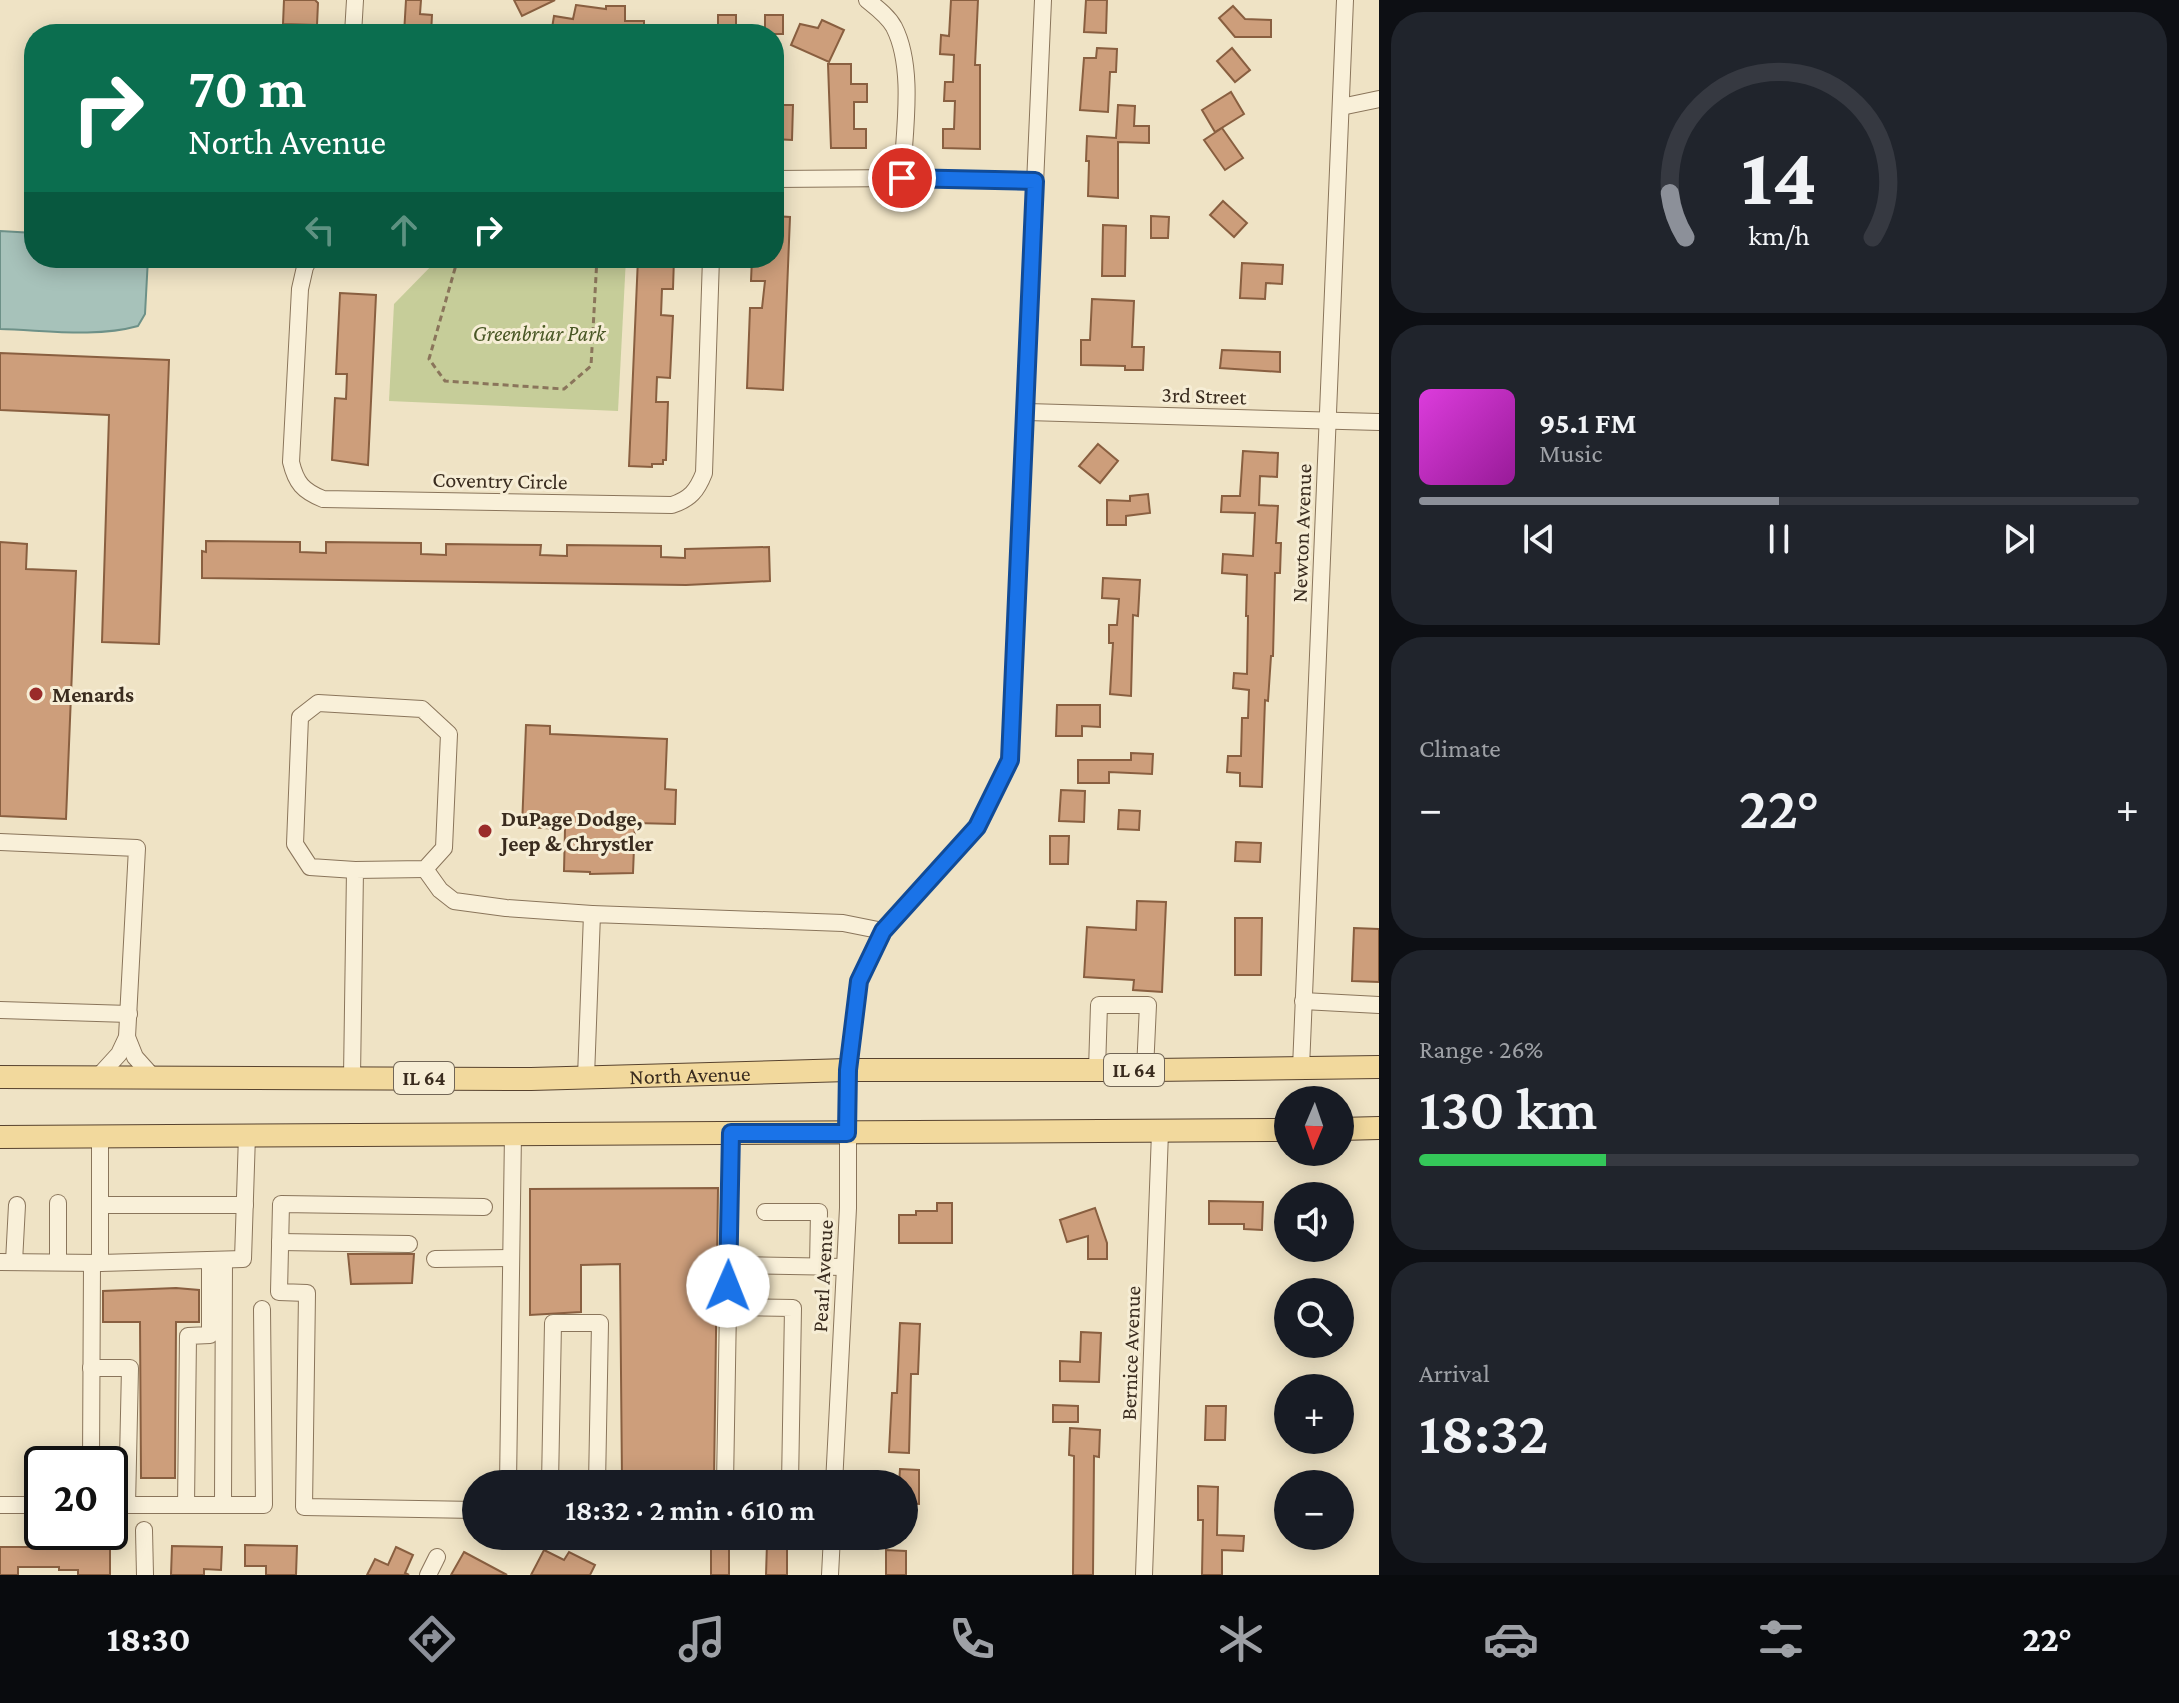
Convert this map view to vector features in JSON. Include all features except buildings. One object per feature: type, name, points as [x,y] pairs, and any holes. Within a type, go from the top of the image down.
[{"type":"main road","name":"North Avenue","points":[[0,1077],[586,1077],[848,1070],[1379,1067]]},
{"type":"main road","points":[[1354,1129],[1379,1128]]},
{"type":"main road","points":[[0,1137],[1274,1130]]},
{"type":"street","points":[[354,24],[355,0]]},
{"type":"street","points":[[867,0],[893,24],[901,46],[906,78],[902,178]]},
{"type":"street","name":"Pearl Avenue","points":[[835,1470],[848,1208],[848,1070],[859,981],[883,931],[977,827],[1010,760],[1043,0]]},
{"type":"street","name":"Newton Avenue","points":[[1301,1068],[1345,0]]},
{"type":"street","points":[[1341,107],[1379,99]]},
{"type":"street","points":[[784,179],[1035,181]]},
{"type":"street","name":"Coventry Circle","points":[[305,268],[300,289],[291,462],[295,480],[306,492],[323,499],[672,505],[685,500],[698,489],[704,473],[711,268]]},
{"type":"street","name":"3rd Street","points":[[1027,412],[1379,422]]},
{"type":"street","points":[[318,703],[422,709],[449,734],[444,848],[425,869],[355,870],[310,867],[295,844],[300,717],[318,703]]},
{"type":"street","points":[[0,842],[137,848],[127,1037],[119,1054],[98,1077]]},
{"type":"street","points":[[425,869],[440,890],[454,901],[592,914],[843,923],[883,931]]},
{"type":"street","points":[[352,1077],[355,870]]},
{"type":"street","points":[[586,1077],[592,914]]},
{"type":"street","points":[[1303,1001],[1379,1005]]},
{"type":"street","points":[[1097,1070],[1099,1005],[1148,1005],[1145,1070]]},
{"type":"street","points":[[0,1010],[129,1014]]},
{"type":"street","points":[[127,1037],[135,1057],[153,1077]]},
{"type":"street","name":"Bernice Avenue","points":[[1144,1575],[1160,1132]]},
{"type":"street","points":[[508,1470],[513,1133]]},
{"type":"street","points":[[725,1470],[731,1133]]},
{"type":"street","points":[[17,1205],[7,1262],[243,1259],[247,1135]]},
{"type":"street","points":[[91,1446],[100,1137]]},
{"type":"street","points":[[58,1203],[58,1262]]},
{"type":"street","points":[[462,1510],[304,1507],[307,1293],[279,1292],[281,1204],[484,1207]]},
{"type":"street","points":[[100,1205],[245,1205]]},
{"type":"street","points":[[765,1212],[819,1212],[818,1266]]},
{"type":"street","points":[[280,1242],[409,1244]]},
{"type":"street","points":[[435,1259],[511,1258]]},
{"type":"street","points":[[217,1260],[223,1505]]},
{"type":"street","points":[[186,1505],[188,1336],[210,1335],[217,1260]]},
{"type":"street","points":[[729,1265],[845,1267]]},
{"type":"street","points":[[728,1307],[793,1308],[790,1470]]},
{"type":"street","points":[[128,1505],[264,1505],[262,1309]]},
{"type":"street","points":[[550,1470],[553,1323],[600,1323],[597,1470]]},
{"type":"street","points":[[91,1368],[130,1368],[128,1459]]},
{"type":"street","points":[[0,1505],[24,1505]]},
{"type":"street","points":[[144,1530],[145,1575]]},
{"type":"street","points":[[830,1575],[831,1550]]},
{"type":"street","points":[[428,1575],[437,1557]]},
{"type":"path","points":[[455,268],[429,359],[445,381],[564,389],[591,366],[596,268]]},
{"type":"green space","name":"Greenbriar Park","points":[[429,268],[625,268],[618,411],[389,401],[394,304]]},
{"type":"water","points":[[0,231],[24,232],[24,268],[147,268],[145,314],[138,326],[104,332],[0,329]]},
{"type":"place","name":"Menards","points":[[36,694]]},
{"type":"place","name":"DuPage Dodge, Jeep & Chrystler","points":[[485,831]]},
{"type":"route","points":[[728,1286],[731,1133],[847,1133],[848,1070],[859,981],[883,931],[977,827],[1010,760],[1035,181],[902,178]]}]
